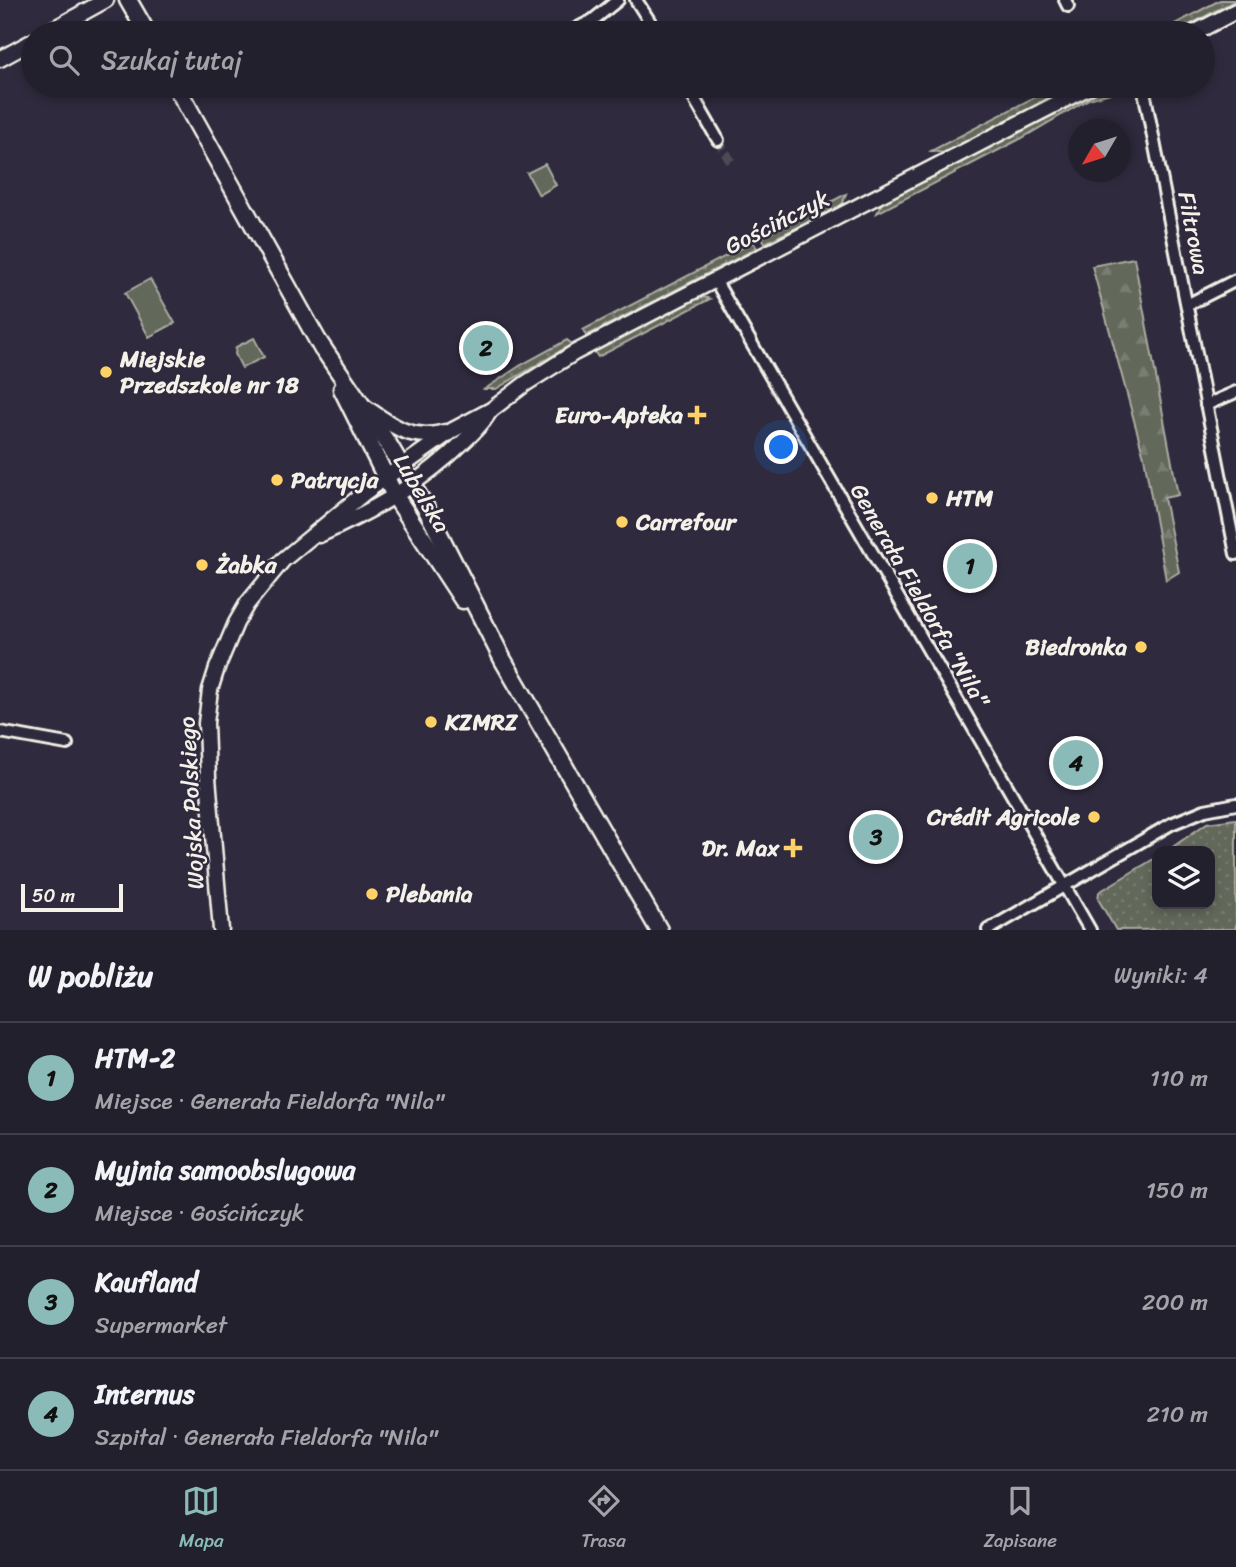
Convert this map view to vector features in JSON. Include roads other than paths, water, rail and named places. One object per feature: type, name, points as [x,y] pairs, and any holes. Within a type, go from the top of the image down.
[{"type":"main road","points":[[128,0],[139,21]]},
{"type":"main road","name":"Lubelska","points":[[183,98],[318,341],[395,496],[503,660]]},
{"type":"main road","name":"Lubelska","points":[[318,341],[401,466],[503,660],[659,930]]},
{"type":"street","points":[[68,21],[106,0]]},
{"type":"street","points":[[591,21],[618,0]]},
{"type":"street","points":[[636,0],[649,21]]},
{"type":"street","points":[[1215,22],[1236,11]]},
{"type":"street","points":[[0,59],[21,48]]},
{"type":"street","points":[[694,98],[718,140]]},
{"type":"street","name":"Gościńczyk","points":[[401,466],[453,430],[491,410],[525,384],[574,353],[1068,98]]},
{"type":"street","name":"Filtrowa","points":[[1145,98],[1236,554]]},
{"type":"street","name":"Generała Fieldorfa \"Nila\"","points":[[715,280],[1090,930]]},
{"type":"street","points":[[1187,304],[1236,280]]},
{"type":"street","points":[[1206,405],[1236,392]]},
{"type":"street","name":"Gościńczyk","points":[[362,404],[405,432],[431,436],[453,430]]},
{"type":"street","name":"Gościńczyk","points":[[395,496],[468,438],[491,410]]},
{"type":"street","name":"Wojska Polskiego","points":[[221,930],[206,746],[210,690],[225,646],[247,604],[283,560],[329,520],[401,466]]},
{"type":"street","name":"Wojska Polskiego","points":[[309,539],[374,510],[395,496]]},
{"type":"street","points":[[0,732],[67,744]]},
{"type":"street","points":[[988,930],[1182,818],[1236,804]]},
{"type":"tunnel","points":[[718,140],[731,162]]},
{"type":"place","name":"Myjnia samoobslugowa","points":[[486,348]]},
{"type":"place","name":"Miejskie Przedszkole nr 18","points":[[106,372]]},
{"type":"place","name":"Euro-Apteka","points":[[697,415]]},
{"type":"place","name":"Patrycja","points":[[277,480]]},
{"type":"place","name":"HTM","points":[[932,498]]},
{"type":"place","name":"Carrefour","points":[[622,522]]},
{"type":"place","name":"Żabka","points":[[202,565]]},
{"type":"place","name":"HTM-2","points":[[970,566]]},
{"type":"place","name":"Biedronka","points":[[1141,647]]},
{"type":"place","name":"KZMRZ","points":[[431,722]]},
{"type":"place","name":"Internus","points":[[1076,763]]},
{"type":"place","name":"Crédit Agricole","points":[[1094,817]]},
{"type":"place","name":"Kaufland","points":[[876,837]]},
{"type":"place","name":"Dr. Max","points":[[793,848]]},
{"type":"place","name":"Plebania","points":[[372,894]]}]
